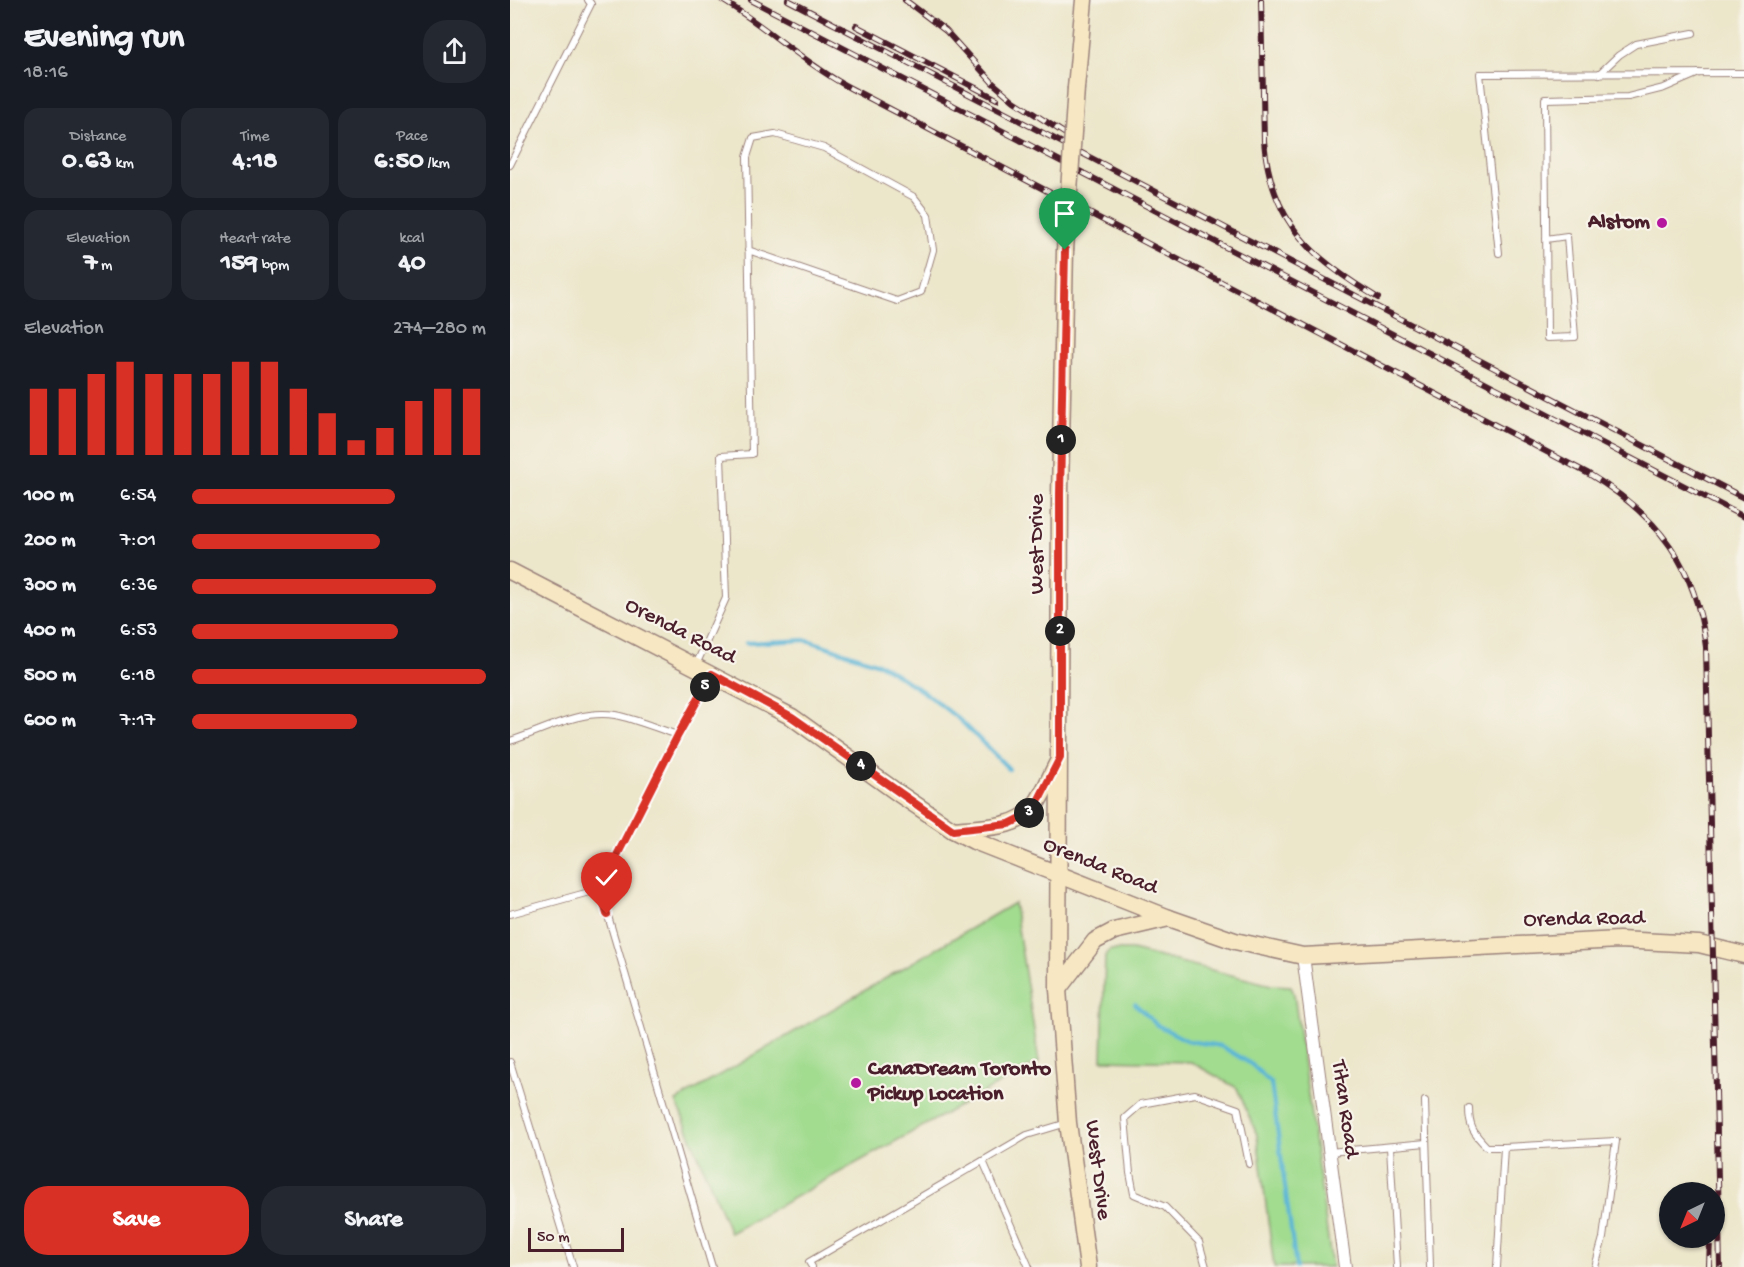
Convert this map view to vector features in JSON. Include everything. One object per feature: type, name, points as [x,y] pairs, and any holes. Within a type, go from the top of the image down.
[{"type":"street","name":"West Drive","points":[[1084,0],[1065,250],[1060,494],[1059,989],[1068,1123],[1088,1267]]},
{"type":"street","name":"Orenda Road","points":[[510,571],[792,717],[953,830],[974,841],[1169,918],[1235,941],[1303,956],[1619,940],[1699,945],[1744,955]]},
{"type":"street","points":[[953,830],[1009,824],[1027,815],[1036,805],[1060,758]]},
{"type":"street","points":[[1059,989],[1095,941],[1114,931],[1169,918]]},
{"type":"street","name":"Titan Road","points":[[1303,956],[1345,1267]]},
{"type":"lane","points":[[510,165],[591,4],[588,0]]},
{"type":"lane","points":[[1599,74],[1619,55],[1636,44],[1693,33]]},
{"type":"lane","points":[[1546,239],[1567,236],[1575,337],[1547,338],[1546,239],[1545,99],[1628,97],[1664,88],[1699,73]]},
{"type":"lane","points":[[1499,253],[1480,74],[1744,73]]},
{"type":"lane","points":[[696,666],[726,598],[721,456],[752,454],[748,250],[747,157],[753,138],[775,134],[824,148],[914,197],[928,215],[933,250],[921,292],[897,301],[748,250]]},
{"type":"lane","points":[[712,674],[678,735],[600,889],[712,1267]]},
{"type":"lane","points":[[510,741],[586,716],[614,715],[678,735]]},
{"type":"lane","points":[[510,914],[600,889]]},
{"type":"lane","points":[[510,1062],[573,1267]]},
{"type":"lane","points":[[1206,1267],[1199,1242],[1165,1207],[1134,1194],[1125,1118],[1141,1104],[1195,1094],[1238,1109],[1249,1164]]},
{"type":"lane","points":[[1425,1101],[1430,1267]]},
{"type":"lane","points":[[1469,1108],[1469,1125],[1487,1147],[1616,1141],[1603,1238],[1595,1267]]},
{"type":"lane","points":[[812,1267],[809,1262],[1027,1135],[1068,1123]]},
{"type":"lane","points":[[1329,1152],[1426,1143]]},
{"type":"lane","points":[[1390,1147],[1397,1267]]},
{"type":"lane","points":[[1497,1267],[1504,1148]]},
{"type":"lane","points":[[982,1161],[1029,1267]]},
{"type":"green space","points":[[1014,903],[1039,1062],[730,1233],[676,1101]]},
{"type":"green space","points":[[1110,950],[1132,950],[1271,985],[1291,986],[1294,994],[1332,1267],[1274,1267],[1257,1135],[1237,1088],[1191,1062],[1102,1060],[1105,956]]},
{"type":"waterway","points":[[746,643],[807,640],[882,665],[928,695],[961,721],[1009,769]]},
{"type":"waterway","points":[[1135,1004],[1157,1025],[1188,1041],[1221,1046],[1251,1064],[1271,1083],[1296,1267]]},
{"type":"railway","points":[[722,0],[817,68],[850,88],[1589,474],[1635,507],[1670,546],[1693,592],[1701,618],[1706,647],[1720,1267]]},
{"type":"railway","points":[[751,0],[1744,517]]},
{"type":"railway","points":[[788,0],[1744,498]]},
{"type":"railway","points":[[905,0],[946,31],[993,83],[1014,101],[1075,140]]},
{"type":"railway","points":[[1261,0],[1264,141],[1275,194],[1285,216],[1314,252],[1333,268],[1378,298]]},
{"type":"railway","points":[[856,26],[997,99]]},
{"type":"railway","points":[[1709,1267],[1710,1248]]},
{"type":"place","name":"Alstom","points":[[1662,223]]},
{"type":"place","name":"CanaDream Toronto Pickup Location","points":[[856,1083]]},
{"type":"route","points":[[607,914],[600,889],[678,735],[712,674],[792,717],[953,830],[1009,824],[1027,815],[1036,805],[1060,758],[1060,494],[1065,250]]}]
